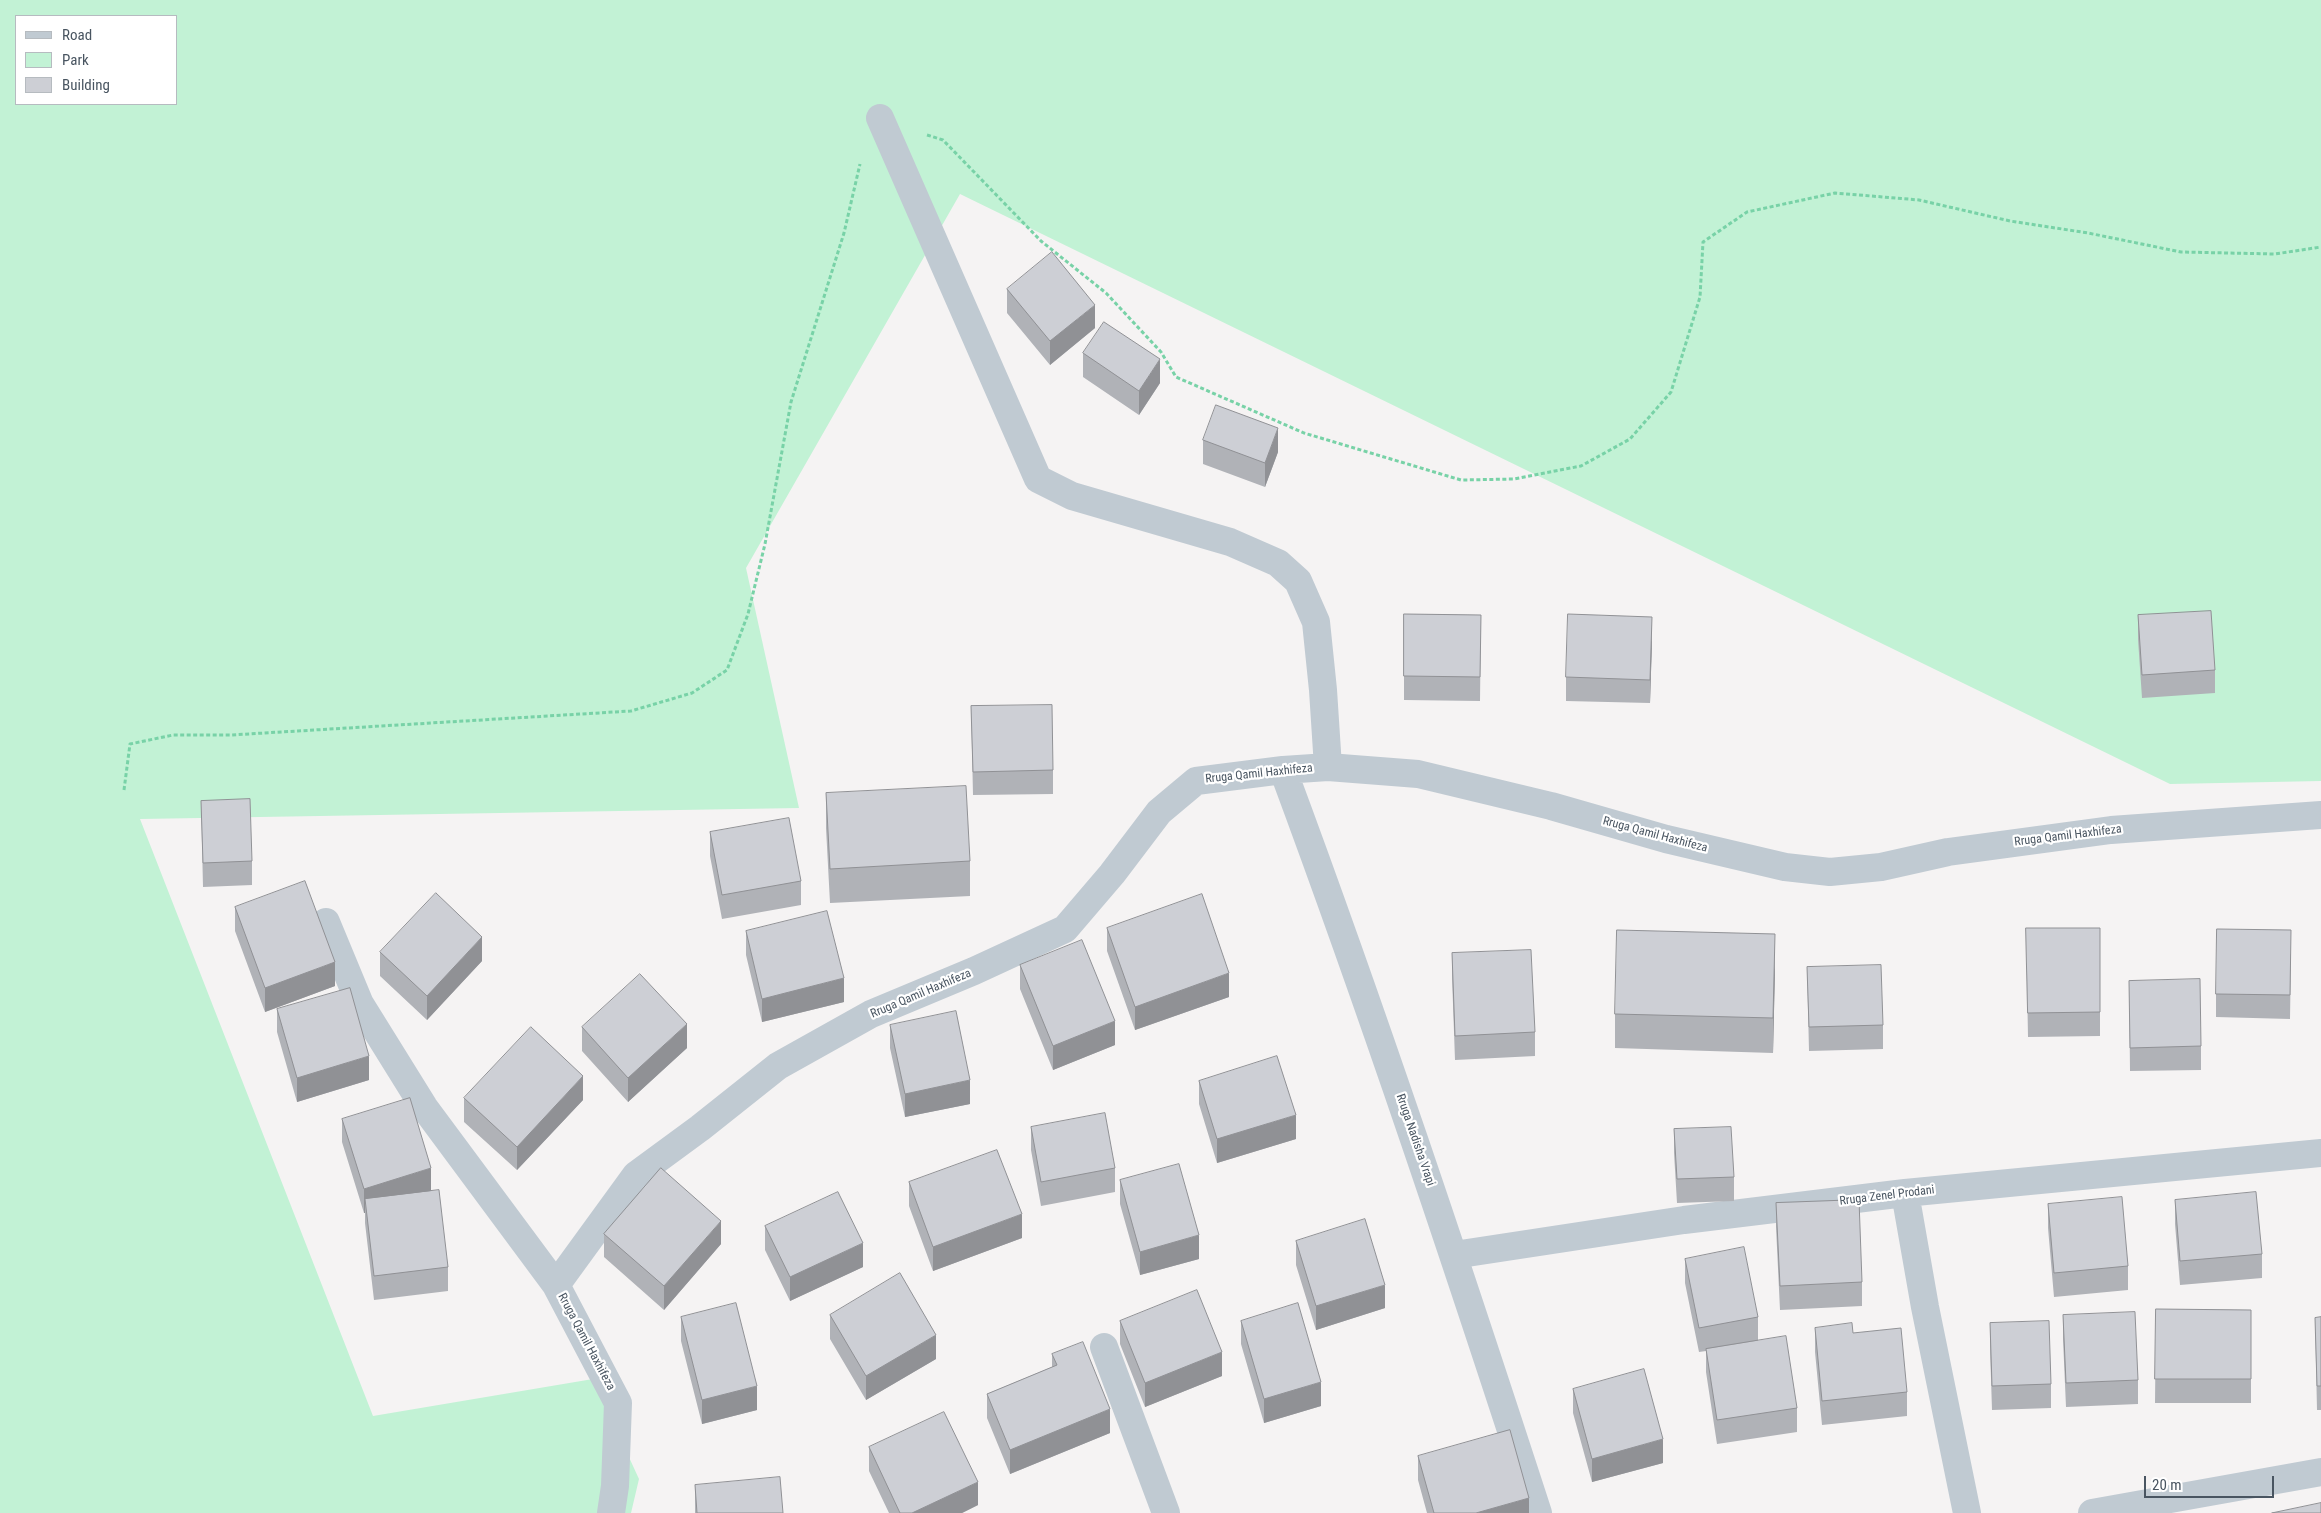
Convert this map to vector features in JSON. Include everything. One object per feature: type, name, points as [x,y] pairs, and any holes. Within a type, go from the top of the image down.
[{"type":"street","points":[[880,118],[1038,479],[1072,496],[1230,542],[1278,563],[1298,581],[1316,622],[1328,767]]},
{"type":"street","name":"Rruga Qamil Haxhifeza","points":[[611,1513],[615,1486],[618,1403],[556,1286],[636,1175],[700,1128],[778,1066],[871,1014],[974,972],[1065,929],[1112,874],[1159,812],[1196,781],[1283,770],[1328,767],[1418,774],[1550,806],[1666,839],[1785,867],[1830,872],[1881,867],[1948,852],[2111,830],[2321,814]]},
{"type":"street","name":"Rruga Nadisha Vrapi","points":[[1283,770],[1353,958],[1454,1255],[1538,1513]]},
{"type":"street","points":[[326,922],[360,1004],[419,1099],[556,1286]]},
{"type":"street","name":"Rruga Zenel Prodani","points":[[1454,1255],[1684,1220],[1905,1193],[2321,1153]]},
{"type":"street","points":[[1905,1193],[1925,1307],[1967,1513]]},
{"type":"street","points":[[1104,1347],[1166,1513]]},
{"type":"street","points":[[2092,1513],[2321,1472]]},
{"type":"path","points":[[124,790],[130,744],[173,735],[241,734],[631,711],[692,693],[727,670],[748,614],[765,544],[791,402],[844,233],[864,146],[880,118],[942,140],[1042,241],[1106,293],[1161,352],[1176,377],[1304,432],[1461,480],[1514,478],[1581,466],[1630,439],[1671,392],[1700,297],[1703,242],[1747,212],[1835,192],[1919,200],[2010,221],[2088,233],[2181,252],[2275,254],[2321,247]]},
{"type":"green space","points":[[0,0],[2321,0],[2321,781],[2170,784],[960,194],[746,568],[799,808],[140,819],[373,1416],[593,1379],[639,1479],[631,1513],[0,1513]]},
{"type":"building","points":[[1052,252],[1095,305],[1050,341],[1007,289]]},
{"type":"building","points":[[1104,322],[1160,359],[1139,391],[1083,353]]},
{"type":"building","points":[[1216,405],[1278,428],[1265,463],[1203,440]]},
{"type":"building","points":[[2211,611],[2215,670],[2142,675],[2138,615]]},
{"type":"building","points":[[1404,614],[1481,615],[1480,677],[1404,676]]},
{"type":"building","points":[[1568,614],[1652,617],[1650,680],[1566,677]]},
{"type":"building","points":[[1052,705],[1053,770],[973,772],[971,706]]},
{"type":"building","points":[[966,786],[970,861],[830,869],[826,793]]},
{"type":"building","points":[[250,799],[252,861],[203,863],[201,801]]},
{"type":"building","points":[[789,818],[801,881],[722,895],[710,832]]},
{"type":"building","points":[[305,881],[335,962],[265,988],[235,907]]},
{"type":"building","points":[[436,893],[482,937],[427,996],[380,952]]},
{"type":"building","points":[[1202,894],[1229,973],[1135,1007],[1107,928]]},
{"type":"building","points":[[827,911],[844,978],[762,999],[746,931]]},
{"type":"building","points":[[2026,928],[2100,928],[2100,1012],[2028,1013]]},
{"type":"building","points":[[2217,929],[2291,930],[2290,995],[2216,994]]},
{"type":"building","points":[[1617,930],[1775,934],[1773,1018],[1615,1014]]},
{"type":"building","points":[[1082,940],[1115,1021],[1053,1046],[1020,965]]},
{"type":"building","points":[[1531,950],[1535,1032],[1455,1036],[1452,953]]},
{"type":"building","points":[[1881,965],[1883,1025],[1809,1027],[1807,967]]},
{"type":"building","points":[[640,974],[687,1024],[628,1078],[582,1027]]},
{"type":"building","points":[[2200,979],[2201,1046],[2130,1048],[2129,981]]},
{"type":"building","points":[[350,988],[369,1056],[297,1078],[277,1009]]},
{"type":"building","points":[[956,1011],[970,1080],[905,1094],[890,1025]]},
{"type":"building","points":[[531,1027],[583,1076],[517,1147],[464,1098]]},
{"type":"building","points":[[1277,1056],[1296,1115],[1217,1139],[1199,1081]]},
{"type":"building","points":[[410,1098],[431,1168],[364,1189],[342,1119]]},
{"type":"building","points":[[1105,1113],[1115,1168],[1041,1182],[1031,1127]]},
{"type":"building","points":[[1731,1127],[1734,1177],[1677,1179],[1674,1129]]},
{"type":"building","points":[[997,1150],[1022,1214],[933,1247],[909,1182]]},
{"type":"building","points":[[1179,1164],[1199,1235],[1140,1252],[1120,1180]]},
{"type":"building","points":[[661,1168],[721,1221],[664,1286],[604,1234]]},
{"type":"building","points":[[439,1190],[448,1267],[374,1276],[365,1199]]},
{"type":"building","points":[[838,1192],[863,1243],[790,1277],[765,1226]]},
{"type":"building","points":[[2256,1192],[2262,1254],[2180,1261],[2175,1200]]},
{"type":"building","points":[[2122,1197],[2128,1266],[2054,1273],[2048,1204]]},
{"type":"building","points":[[1859,1200],[1862,1282],[1780,1286],[1776,1203]]},
{"type":"building","points":[[1365,1219],[1385,1285],[1316,1306],[1296,1241]]},
{"type":"building","points":[[1744,1247],[1758,1317],[1699,1328],[1685,1259]]},
{"type":"building","points":[[900,1273],[936,1335],[866,1376],[830,1315]]},
{"type":"building","points":[[1197,1290],[1222,1352],[1145,1383],[1120,1321]]},
{"type":"building","points":[[736,1303],[757,1386],[702,1400],[681,1317]]},
{"type":"building","points":[[1298,1303],[1321,1382],[1264,1399],[1241,1321]]},
{"type":"building","points":[[2156,1309],[2251,1310],[2251,1379],[2155,1379]]},
{"type":"building","points":[[2135,1312],[2138,1380],[2066,1383],[2063,1315]]},
{"type":"building","points":[[2321,1317],[2321,1386],[2317,1386],[2315,1318]]},
{"type":"building","points":[[2049,1321],[2051,1384],[1992,1386],[1990,1323]]},
{"type":"building","points":[[1852,1323],[1853,1333],[1901,1328],[1907,1392],[1822,1401],[1815,1328]]},
{"type":"building","points":[[1786,1336],[1797,1408],[1717,1420],[1706,1349]]},
{"type":"building","points":[[1083,1342],[1110,1409],[1010,1450],[987,1394],[1057,1365],[1052,1354]]},
{"type":"building","points":[[1644,1369],[1663,1439],[1592,1459],[1573,1389]]},
{"type":"building","points":[[944,1412],[978,1482],[912,1513],[900,1513],[869,1447]]},
{"type":"building","points":[[1510,1430],[1529,1498],[1476,1513],[1434,1513],[1418,1456]]},
{"type":"building","points":[[780,1477],[783,1513],[697,1513],[695,1485]]},
{"type":"building","points":[[2321,1503],[2321,1513],[2272,1513]]}]
